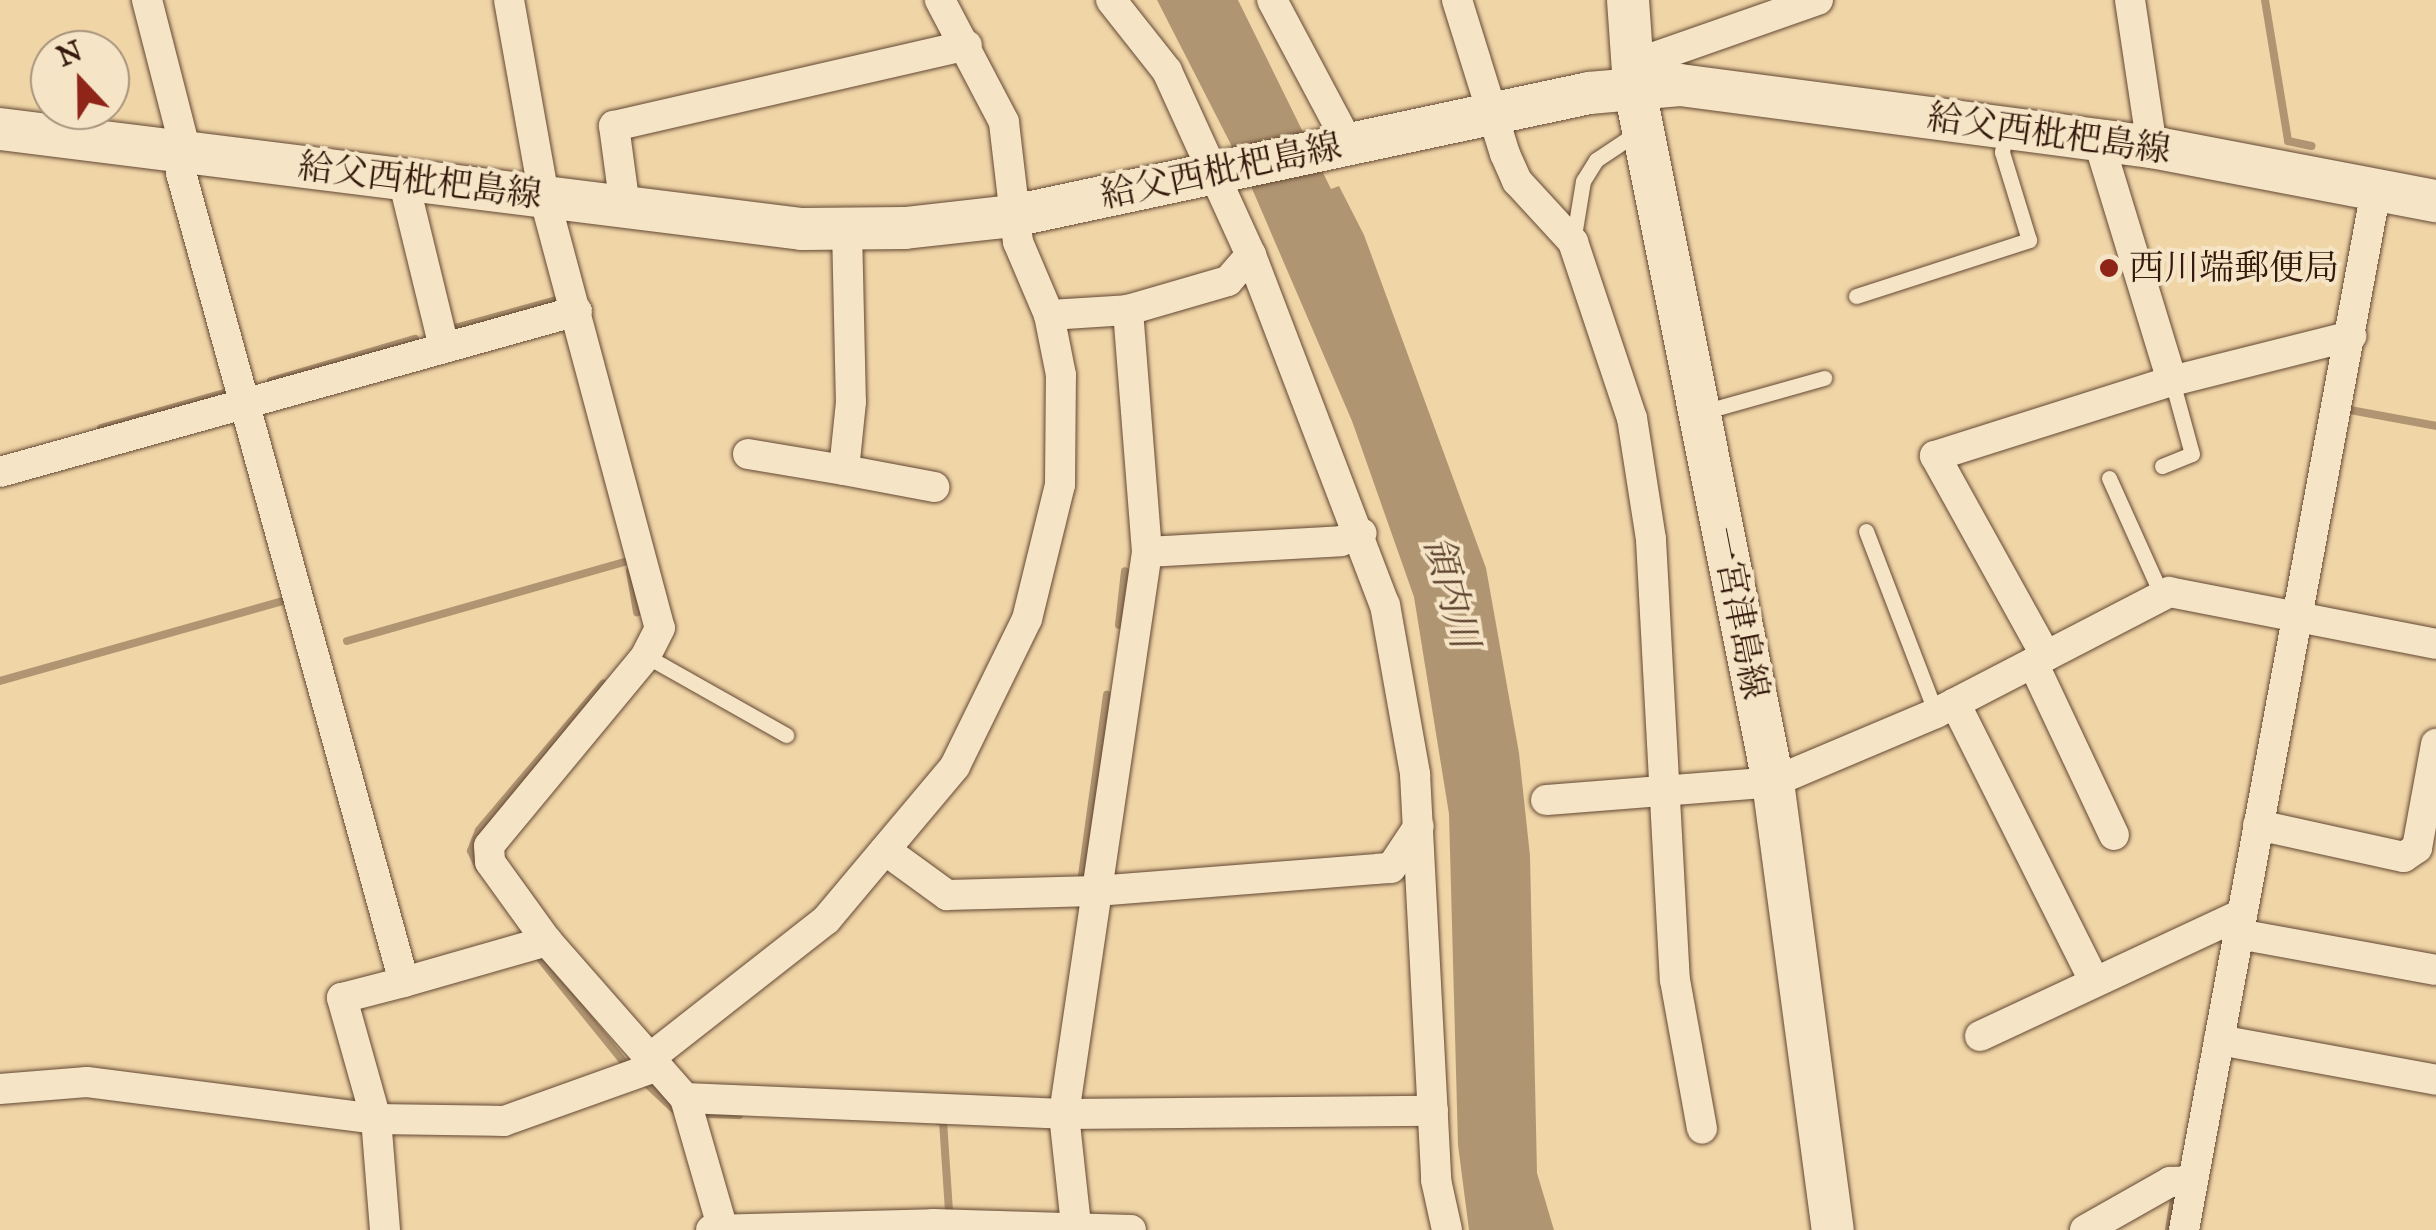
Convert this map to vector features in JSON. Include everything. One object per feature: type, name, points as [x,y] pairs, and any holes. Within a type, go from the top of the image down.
[{"type":"main road","name":"一宮津島線","points":[[1628,0],[1633,75],[1642,129],[1773,782],[1833,1230]]},
{"type":"main road","name":"給父西枇杷島線","points":[[0,129],[625,207],[847,229],[1013,216],[1491,113],[1633,75],[1698,87],[2152,146],[2436,201]]},
{"type":"street","points":[[147,0],[186,152],[181,173],[404,982]]},
{"type":"street","points":[[508,0],[544,196],[657,603],[660,628],[646,656],[489,846],[490,862],[546,941],[649,1064],[685,1098],[723,1230]]},
{"type":"street","points":[[0,1088],[87,1082],[376,1119],[504,1120],[649,1064],[826,920],[955,766],[1027,618],[1060,485],[1061,374],[1048,315],[1013,216],[1004,122],[967,45],[940,0]]},
{"type":"street","points":[[1111,0],[1167,72],[1216,171],[1362,533],[1403,680],[1419,826],[1433,1110],[1446,1230]]},
{"type":"street","points":[[1272,0],[1345,144]]},
{"type":"street","points":[[1457,0],[1491,113],[1517,182],[1573,242],[1632,418],[1651,540],[1670,789],[1674,962],[1702,1129]]},
{"type":"street","points":[[1633,75],[1818,0]]},
{"type":"street","points":[[2130,0],[2152,146]]},
{"type":"street","points":[[625,207],[614,126],[967,45]]},
{"type":"street","points":[[2098,140],[2172,381]]},
{"type":"street","points":[[402,179],[444,347]]},
{"type":"street","points":[[2184,1230],[2376,190]]},
{"type":"street","points":[[844,470],[852,402],[847,229]]},
{"type":"street","points":[[1048,315],[1128,310],[1228,280],[1250,255]]},
{"type":"street","points":[[0,472],[578,310]]},
{"type":"street","points":[[1076,1225],[1064,1114],[1146,552],[1128,310]]},
{"type":"street","points":[[2114,835],[2040,659],[1936,456],[2172,381],[2350,336]]},
{"type":"street","points":[[748,454],[934,487]]},
{"type":"street","points":[[1146,552],[1341,541],[1362,533]]},
{"type":"street","points":[[1546,800],[1773,782],[1945,708],[2162,596],[2436,644]]},
{"type":"street","points":[[1945,708],[2095,982]]},
{"type":"street","points":[[2258,826],[2404,856],[2417,848],[2436,744]]},
{"type":"street","points":[[884,850],[946,895],[1096,891],[1391,868],[1419,826]]},
{"type":"street","points":[[1980,1036],[2095,982],[2240,924],[2436,970]]},
{"type":"street","points":[[384,1230],[376,1119],[342,998],[546,941]]},
{"type":"street","points":[[2219,1040],[2436,1080]]},
{"type":"street","points":[[685,1098],[1064,1114],[1433,1110]]},
{"type":"street","points":[[2084,1230],[2170,1182],[2193,1181]]},
{"type":"street","points":[[710,1230],[1076,1225],[1131,1230]]},
{"type":"lane","points":[[1856,296],[2029,240],[2002,152],[2006,128]]},
{"type":"lane","points":[[1573,242],[1580,192],[1596,160],[1642,129]]},
{"type":"lane","points":[[1699,413],[1824,378]]},
{"type":"lane","points":[[2162,466],[2192,454],[2172,381]]},
{"type":"lane","points":[[2109,478],[2162,596]]},
{"type":"lane","points":[[1866,531],[1945,708]]},
{"type":"lane","points":[[646,656],[786,735]]},
{"type":"water","name":"領内川","points":[[1157,0],[1238,0],[1331,189],[1339,186],[1364,235],[1486,568],[1519,753],[1530,856],[1537,1173],[1554,1230],[1469,1230],[1458,1145],[1449,814],[1414,597],[1352,421],[1244,170]]},
{"type":"waterway","points":[[2265,0],[2288,141],[2311,146]]},
{"type":"waterway","points":[[451,329],[557,300]]},
{"type":"waterway","points":[[271,381],[415,339]]},
{"type":"waterway","points":[[101,428],[225,393]]},
{"type":"waterway","points":[[2350,410],[2436,426]]},
{"type":"waterway","points":[[347,641],[628,561]]},
{"type":"waterway","points":[[630,571],[637,612]]},
{"type":"waterway","points":[[1119,625],[1125,571]]},
{"type":"waterway","points":[[0,681],[289,599]]},
{"type":"waterway","points":[[479,868],[471,851],[479,830],[603,684]]},
{"type":"waterway","points":[[1082,875],[1107,695]]},
{"type":"waterway","points":[[538,956],[623,1061]]},
{"type":"waterway","points":[[645,1082],[678,1113]]},
{"type":"waterway","points":[[709,1114],[739,1115]]},
{"type":"waterway","points":[[938,1121],[943,1121],[949,1212]]},
{"type":"waterway","points":[[2169,1230],[2174,1197]]},
{"type":"place","name":"西川端郵便局","points":[[2109,268]]}]
